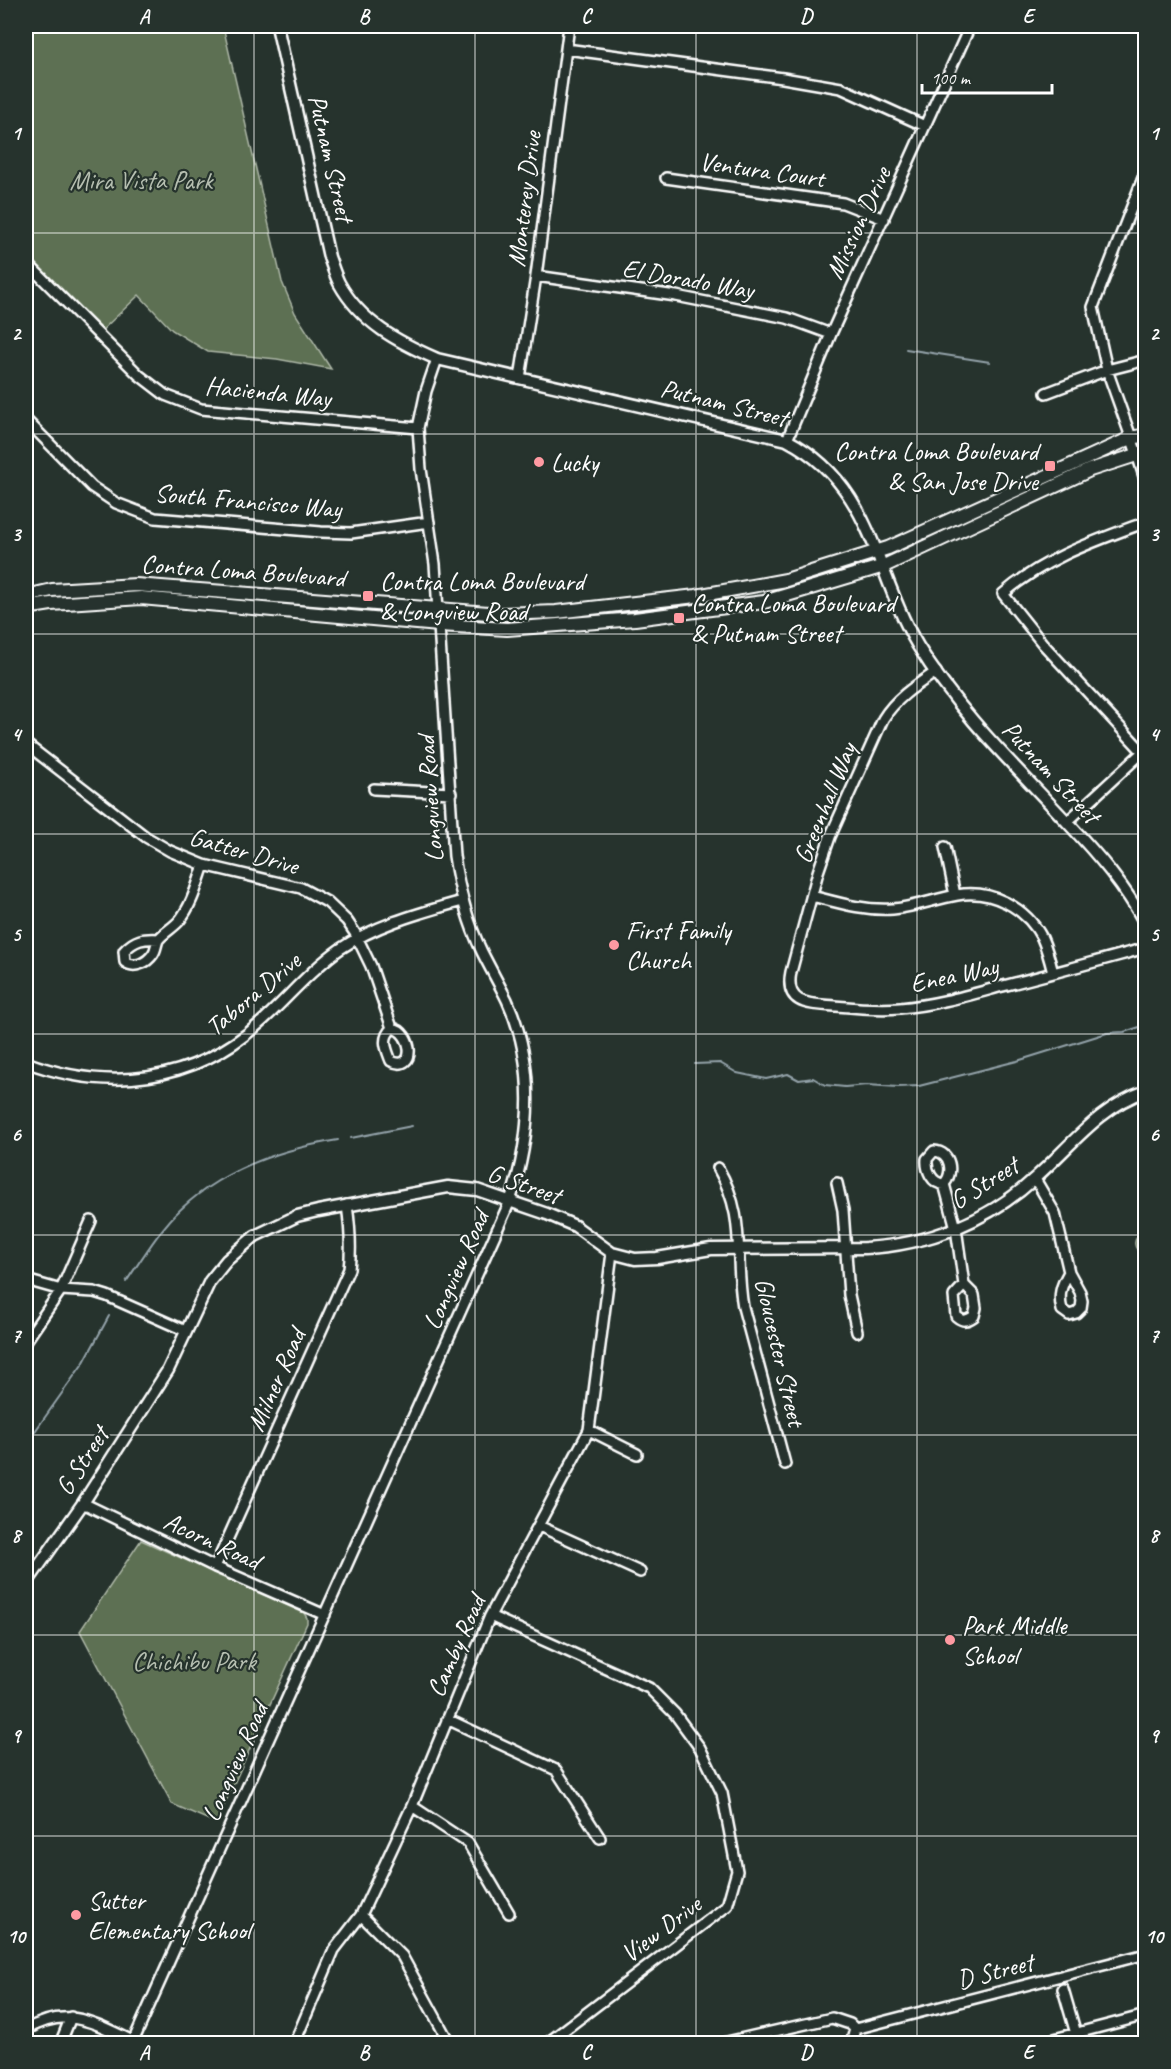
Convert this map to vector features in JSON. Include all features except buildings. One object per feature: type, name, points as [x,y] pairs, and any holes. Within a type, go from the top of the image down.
[{"type":"main road","name":"Contra Loma Boulevard","points":[[26,596],[52,590],[136,585],[501,614],[556,612],[696,596],[786,580],[878,551],[1131,438],[1146,435]]},
{"type":"main road","name":"Contra Loma Boulevard","points":[[26,608],[51,604],[141,598],[507,629],[561,626],[764,602],[884,566],[1090,470],[1142,453]]},
{"type":"street","name":"Putnam Street","points":[[277,26],[329,257],[339,283],[355,305],[381,331],[437,359],[787,440],[816,458],[838,480],[854,502],[878,551],[905,620],[936,672],[978,725],[1119,881],[1146,924]]},
{"type":"street","name":"Monterey Drive","points":[[520,378],[569,26]]},
{"type":"street","name":"Mission Drive","points":[[787,440],[831,334],[970,26]]},
{"type":"street","points":[[566,49],[841,88],[926,126]]},
{"type":"street","points":[[1146,170],[1094,307],[1107,370],[1131,438],[1142,453],[1146,483]]},
{"type":"street","name":"Ventura Court","points":[[666,178],[843,203],[884,219]]},
{"type":"street","name":"Hacienda Way","points":[[26,262],[139,375],[165,395],[201,409],[418,428]]},
{"type":"street","name":"El Dorado Way","points":[[536,276],[676,296],[788,318],[831,334]]},
{"type":"street","name":"Longview Road","points":[[132,2042],[510,1201],[520,1171],[526,1140],[528,1117],[526,1069],[517,1030],[507,1001],[481,950],[462,901],[454,856],[435,564],[420,469],[418,428],[426,391],[437,359]]},
{"type":"street","points":[[1046,393],[1107,370],[1146,360]]},
{"type":"street","name":"South Francisco Way","points":[[26,420],[92,487],[116,503],[155,518],[321,532],[351,532],[429,522]]},
{"type":"street","points":[[1067,822],[1144,750],[1043,644],[1003,594],[1020,579],[1074,548],[1146,522]]},
{"type":"street","name":"Greenhall Way","points":[[791,972],[830,837],[883,719],[896,701],[936,672]]},
{"type":"street","name":"Gatter Drive","points":[[26,744],[146,837],[170,851],[204,865],[292,885],[308,891],[334,908],[347,921],[358,938],[371,966],[392,1028]]},
{"type":"street","points":[[374,789],[451,793]]},
{"type":"street","points":[[945,847],[955,895]]},
{"type":"street","points":[[159,939],[185,913],[204,865]]},
{"type":"street","points":[[812,896],[856,907],[877,909],[909,907],[955,895],[996,898],[1022,912],[1034,926],[1042,938],[1053,973]]},
{"type":"street","name":"Tabora Drive","points":[[26,1062],[67,1075],[101,1079],[149,1077],[188,1066],[218,1053],[246,1035],[328,958],[358,938],[403,918],[462,901]]},
{"type":"street","name":"Enea Way","points":[[791,972],[791,989],[802,1003],[884,1009],[933,1004],[1146,948]]},
{"type":"street","name":"G Street","points":[[26,1584],[83,1503],[168,1370],[210,1281],[227,1260],[255,1236],[297,1216],[448,1187],[477,1190],[567,1222],[612,1253],[628,1257],[648,1259],[697,1250],[740,1248],[877,1248],[901,1244],[956,1228],[992,1210],[1035,1179],[1101,1115],[1119,1102],[1146,1091]]},
{"type":"street","name":"Gloucester Street","points":[[718,1168],[733,1198],[740,1248],[743,1307],[785,1464]]},
{"type":"street","points":[[1035,1179],[1055,1213],[1069,1272]]},
{"type":"street","points":[[837,1183],[843,1210],[849,1295],[857,1332]]},
{"type":"street","points":[[944,1184],[956,1228],[964,1285]]},
{"type":"street","name":"Milner Road","points":[[215,1567],[349,1269],[351,1235],[347,1206]]},
{"type":"street","points":[[26,1341],[61,1290],[91,1221]]},
{"type":"street","name":"Camby Road","points":[[294,2043],[334,1950],[361,1916],[412,1806],[490,1616],[590,1430],[612,1253]]},
{"type":"street","points":[[26,1280],[61,1290],[94,1292],[107,1296],[186,1331]]},
{"type":"street","points":[[590,1430],[637,1454]]},
{"type":"street","name":"Acorn Road","points":[[83,1503],[215,1567],[325,1616]]},
{"type":"street","points":[[539,1526],[640,1572]]},
{"type":"street","name":"View Drive","points":[[490,1616],[650,1689],[675,1714],[700,1748],[722,1793],[736,1870],[727,1906],[546,2043]]},
{"type":"street","points":[[447,1719],[556,1770],[600,1838]]},
{"type":"street","points":[[412,1806],[468,1843],[509,1913]]},
{"type":"street","points":[[361,1916],[402,1956],[450,2043]]},
{"type":"street","name":"D Street","points":[[855,2029],[1146,1954]]},
{"type":"street","points":[[1064,1989],[1079,2043]]},
{"type":"street","points":[[1035,2043],[1146,2015]]},
{"type":"street","points":[[26,2030],[47,2020],[71,2017],[84,2019],[132,2042]]},
{"type":"street","points":[[60,2043],[71,2017]]},
{"type":"street","points":[[718,2043],[832,2018],[850,2024],[855,2029],[851,2043]]},
{"type":"green space","name":"Mira Vista Park","points":[[26,26],[223,26],[282,282],[295,313],[331,369],[277,359],[208,352],[172,330],[139,295],[98,334],[26,262]]},
{"type":"green space","points":[[1145,1228],[1145,1259],[1138,1251],[1135,1240]]},
{"type":"green space","name":"Chichibu Park","points":[[141,1540],[304,1613],[307,1618],[307,1623],[216,1823],[172,1804],[80,1631]]},
{"type":"waterway","points":[[906,349],[990,362]]},
{"type":"waterway","points":[[695,1064],[720,1063],[737,1073],[766,1079],[788,1074],[799,1080],[813,1078],[825,1085],[845,1087],[919,1086],[1017,1061],[1107,1033],[1124,1032],[1146,1025]]},
{"type":"waterway","points":[[351,1138],[412,1126]]},
{"type":"waterway","points":[[126,1282],[174,1216],[215,1183],[234,1172],[275,1155],[338,1140]]},
{"type":"waterway","points":[[26,1444],[84,1362],[109,1316]]},
{"type":"place","name":"Lucky","points":[[539,462]]},
{"type":"place","name":"Contra Loma Boulevard & San Jose Drive","points":[[1050,466]]},
{"type":"place","name":"Contra Loma Boulevard & Longview Road","points":[[368,596]]},
{"type":"place","name":"Contra Loma Boulevard & Putnam Street","points":[[679,618]]},
{"type":"place","name":"First Family Church","points":[[614,945]]},
{"type":"place","name":"Park Middle School","points":[[950,1640]]},
{"type":"place","name":"Sutter Elementary School","points":[[76,1915]]}]
